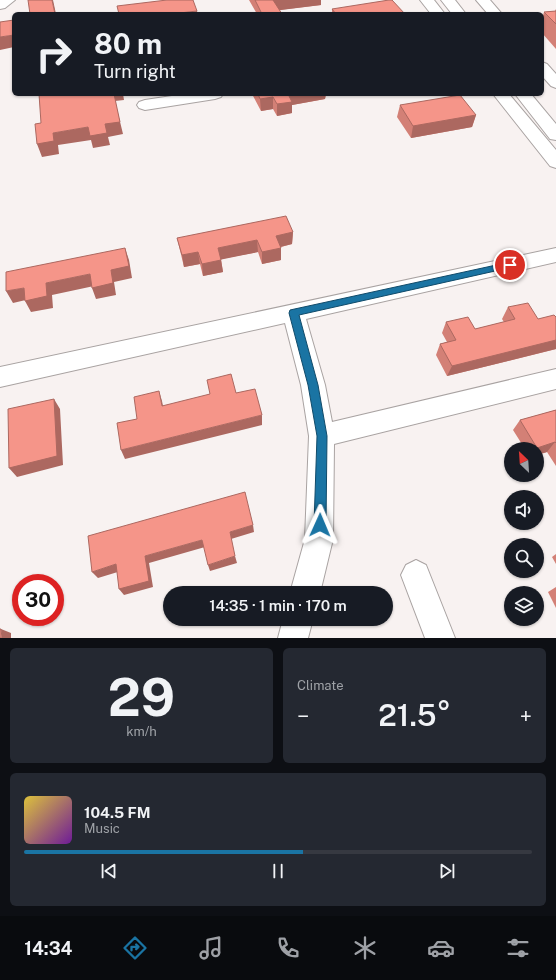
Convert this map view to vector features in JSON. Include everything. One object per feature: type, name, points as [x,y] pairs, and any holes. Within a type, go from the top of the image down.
[{"type":"street","points":[[0,5],[8,0]]},
{"type":"street","points":[[427,0],[436,12]]},
{"type":"street","points":[[448,0],[457,12]]},
{"type":"street","points":[[483,0],[493,12]]},
{"type":"street","points":[[544,69],[556,83]]},
{"type":"street","points":[[145,105],[202,96]]},
{"type":"street","points":[[503,96],[556,162]]},
{"type":"street","points":[[525,96],[556,135]]},
{"type":"street","points":[[0,377],[556,255]]},
{"type":"street","points":[[293,313],[313,385],[322,436],[320,539],[307,586]]},
{"type":"street","points":[[322,436],[556,379]]},
{"type":"street","points":[[416,575],[440,638]]},
{"type":"street","points":[[293,638],[296,626]]},
{"type":"building","points":[[28,0],[52,0],[55,12],[30,12]]},
{"type":"building","points":[[167,0],[193,0],[197,11],[118,12],[117,6]]},
{"type":"building","points":[[255,0],[273,0],[281,12],[261,12]]},
{"type":"building","points":[[392,0],[403,12],[334,12],[332,9]]},
{"type":"building","points":[[556,11],[556,24],[544,12]]},
{"type":"building","points":[[12,20],[12,35],[0,37],[0,22]]},
{"type":"building","points":[[39,96],[114,96],[120,122],[105,124],[107,133],[90,136],[88,127],[53,133],[54,141],[37,144],[35,124],[41,123]]},
{"type":"building","points":[[259,96],[289,96],[292,102],[277,104],[273,97],[260,99]]},
{"type":"building","points":[[461,96],[476,115],[413,126],[400,105]]},
{"type":"building","points":[[286,216],[293,232],[276,236],[281,248],[262,252],[257,240],[218,248],[221,260],[202,264],[198,252],[182,255],[177,238]]},
{"type":"building","points":[[125,248],[129,266],[111,270],[113,283],[92,288],[90,274],[46,283],[47,296],[25,301],[24,288],[6,291],[6,272]]},
{"type":"building","points":[[528,303],[538,319],[554,315],[556,317],[556,340],[452,366],[440,344],[456,340],[446,322],[468,317],[475,329],[515,319],[508,307]]},
{"type":"building","points":[[231,374],[236,393],[255,389],[262,415],[121,450],[117,423],[137,419],[134,397],[159,391],[162,406],[210,394],[207,380]]},
{"type":"building","points":[[54,399],[57,456],[9,468],[8,409]]},
{"type":"building","points":[[556,410],[556,443],[544,446],[544,442],[533,442],[520,420]]},
{"type":"building","points":[[245,492],[253,525],[230,532],[235,556],[208,565],[202,540],[145,556],[149,581],[119,589],[116,564],[92,572],[88,536]]},
{"type":"building","points":[[1,629],[2,638],[0,638]]},
{"type":"route","points":[[320,525],[322,436],[313,385],[293,313],[510,265]]}]
